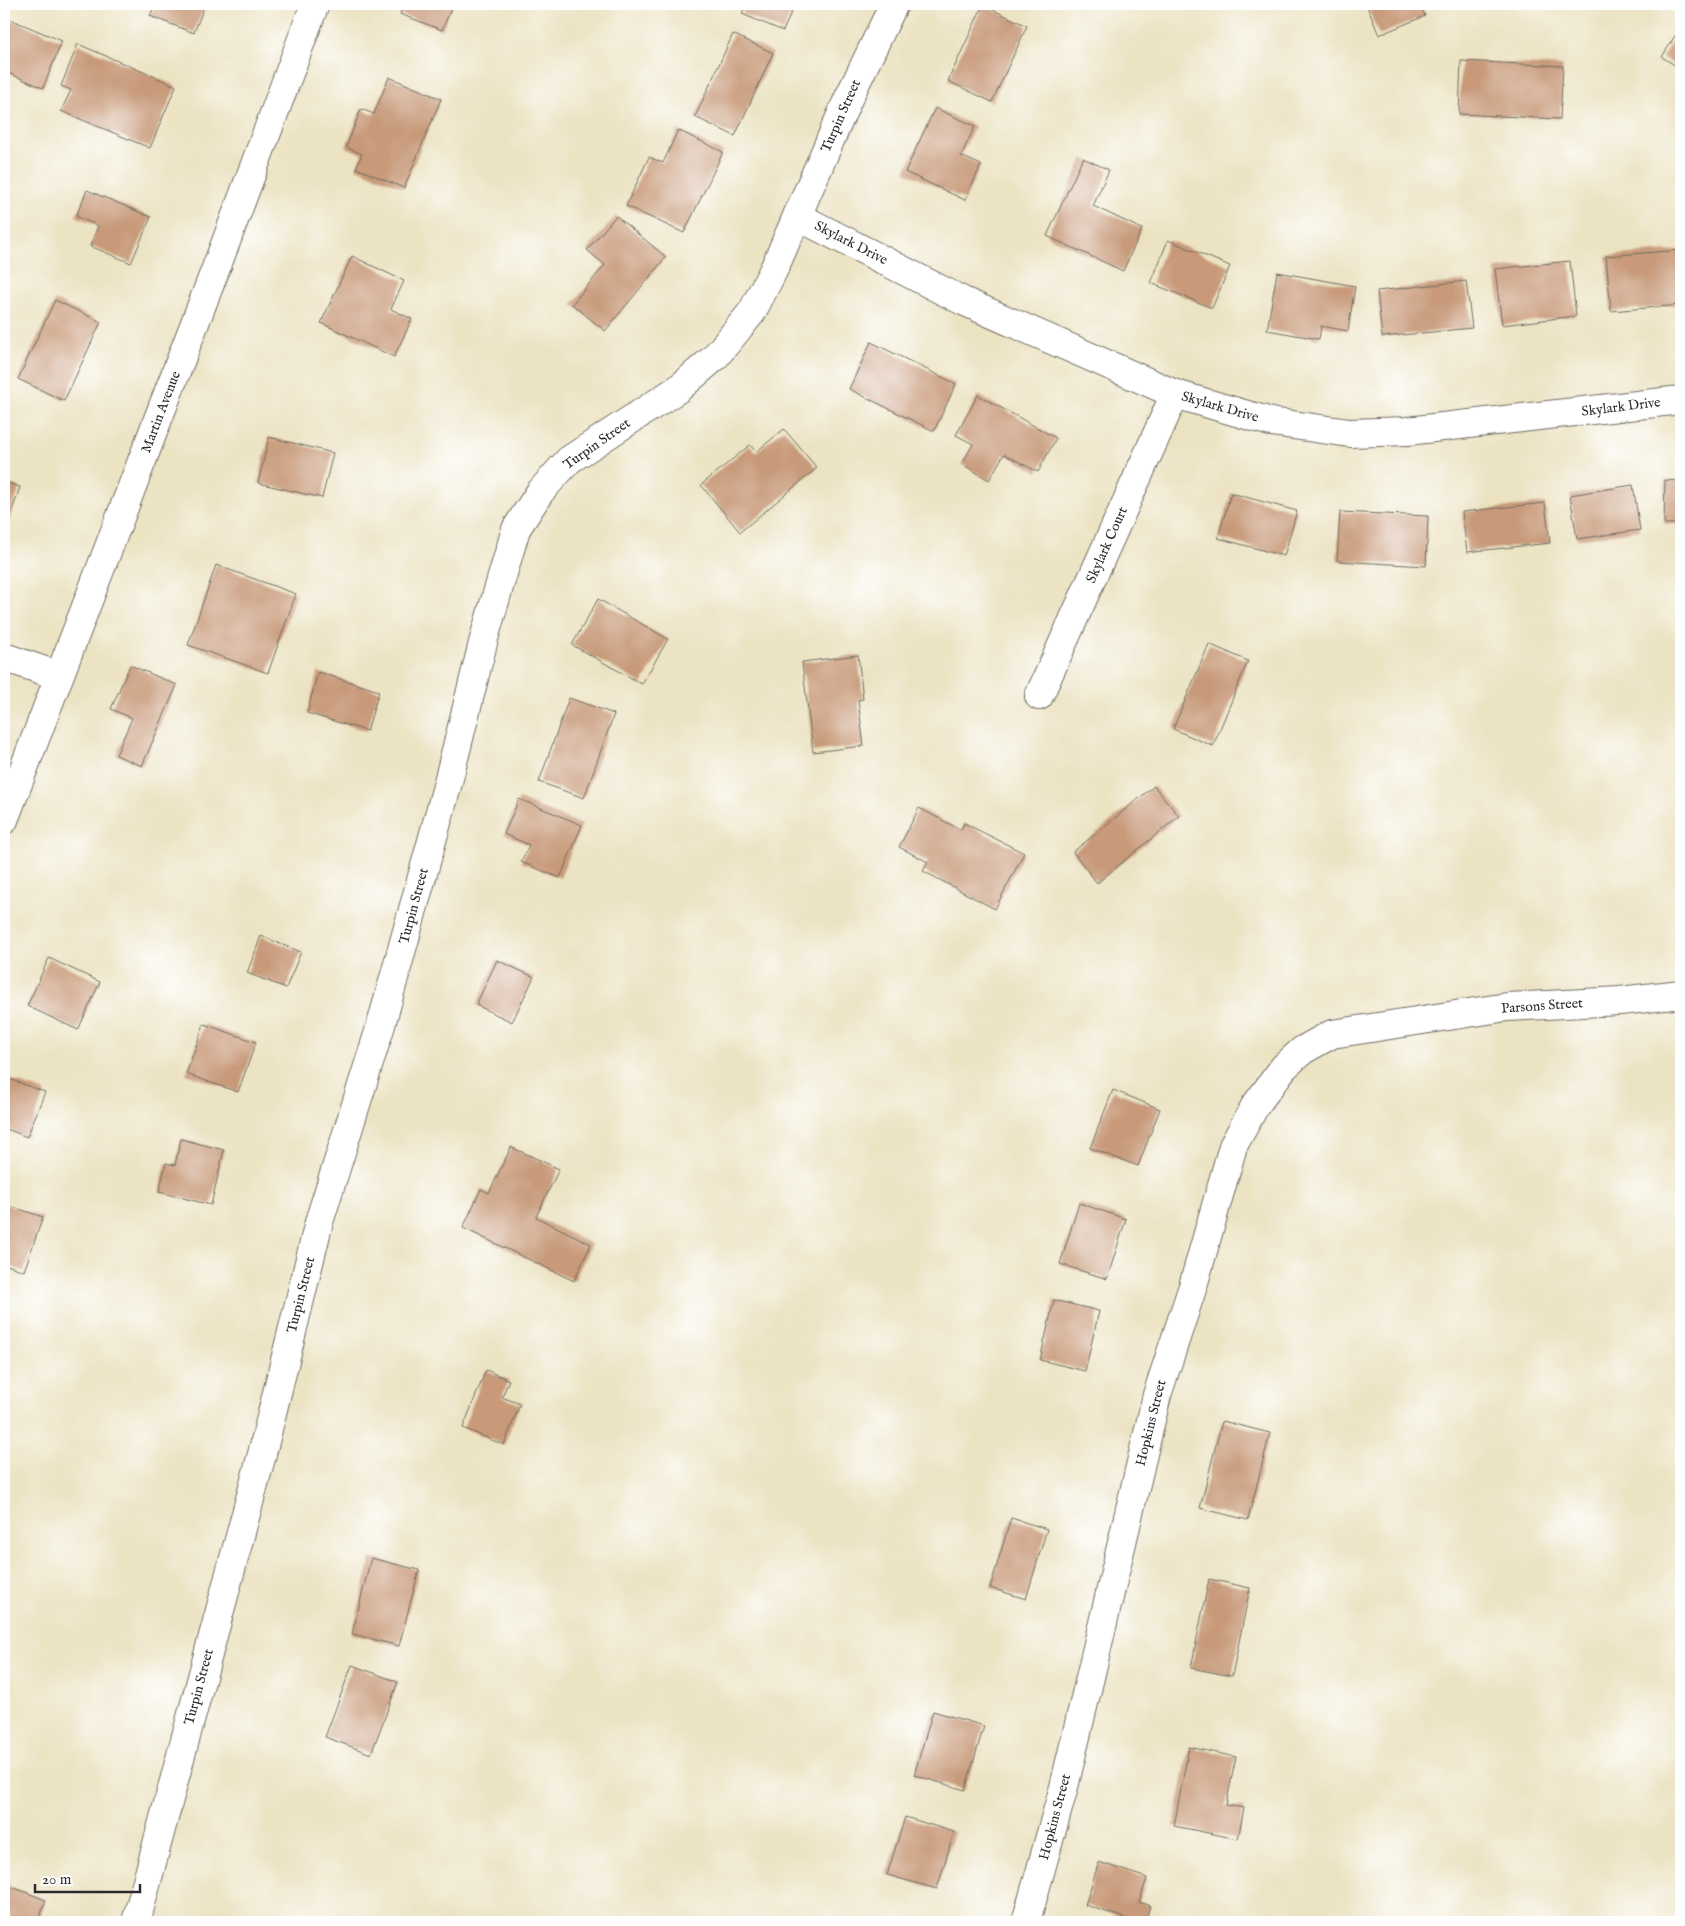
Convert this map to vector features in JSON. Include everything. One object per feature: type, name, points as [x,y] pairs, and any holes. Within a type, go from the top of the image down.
[{"type":"street","name":"Martin Avenue","points":[[4,820],[315,4]]},
{"type":"street","name":"Turpin Street","points":[[136,1922],[261,1458],[319,1222],[381,1025],[446,790],[484,635],[516,528],[540,492],[570,460],[678,389],[715,357],[752,312],[774,269],[849,97],[894,4]]},
{"type":"street","name":"Skylark Drive","points":[[797,216],[963,301],[1175,394],[1271,422],[1350,433],[1407,431],[1681,400]]},
{"type":"street","name":"Skylark Court","points":[[1040,696],[1175,394]]},
{"type":"street","points":[[4,657],[59,676]]},
{"type":"street","name":"Parsons Street","points":[[1403,1023],[1506,1007],[1620,1001],[1681,994]]},
{"type":"street","name":"Hopkins Street","points":[[1026,1922],[1064,1787],[1157,1395],[1193,1286],[1233,1146],[1255,1106],[1284,1067],[1303,1050],[1332,1034],[1403,1023]]},
{"type":"building","points":[[155,4],[205,4],[194,33],[150,16]]},
{"type":"building","points":[[404,4],[453,4],[442,30],[400,14]]},
{"type":"building","points":[[746,4],[795,4],[783,31],[742,14]]},
{"type":"building","points":[[1366,4],[1420,4],[1425,16],[1379,35]]},
{"type":"building","points":[[983,5],[1027,26],[992,102],[948,81]]},
{"type":"building","points":[[5,17],[62,41],[43,88],[4,71]]},
{"type":"building","points":[[1681,26],[1681,69],[1662,57]]},
{"type":"building","points":[[733,34],[773,53],[735,136],[695,117]]},
{"type":"building","points":[[78,44],[176,86],[150,148],[61,111],[71,90],[61,86]]},
{"type":"building","points":[[1461,61],[1563,66],[1560,119],[1459,114]]},
{"type":"building","points":[[389,77],[441,99],[404,188],[356,168],[362,154],[346,147],[361,109],[374,114]]},
{"type":"building","points":[[935,108],[975,126],[961,156],[981,165],[965,200],[905,172]]},
{"type":"building","points":[[678,130],[723,152],[684,233],[626,206],[649,157],[663,163]]},
{"type":"building","points":[[1083,158],[1109,170],[1093,206],[1142,229],[1123,271],[1047,236]]},
{"type":"building","points":[[87,190],[151,217],[131,263],[90,246],[98,226],[76,216]]},
{"type":"building","points":[[616,216],[666,257],[605,331],[572,304],[605,265],[587,250]]},
{"type":"building","points":[[1168,240],[1230,266],[1212,308],[1151,283]]},
{"type":"building","points":[[1681,250],[1681,305],[1611,311],[1606,256]]},
{"type":"building","points":[[352,256],[404,281],[391,309],[412,319],[394,357],[321,323]]},
{"type":"building","points":[[1570,261],[1576,316],[1502,325],[1495,269]]},
{"type":"building","points":[[1277,272],[1355,286],[1348,331],[1321,326],[1319,339],[1267,330]]},
{"type":"building","points":[[1466,281],[1472,328],[1382,337],[1377,291]]},
{"type":"building","points":[[55,300],[101,322],[64,401],[18,379]]},
{"type":"building","points":[[871,342],[956,384],[934,431],[849,389]]},
{"type":"building","points":[[978,395],[1056,438],[1038,472],[1004,454],[989,480],[962,464],[973,444],[956,435]]},
{"type":"building","points":[[784,429],[817,468],[740,532],[701,485],[750,445],[756,452]]},
{"type":"building","points":[[269,437],[333,453],[322,498],[258,483]]},
{"type":"building","points":[[1665,480],[1681,481],[1681,524],[1664,524]]},
{"type":"building","points":[[4,482],[20,487],[4,536]]},
{"type":"building","points":[[1633,485],[1640,530],[1577,539],[1570,495]]},
{"type":"building","points":[[1231,493],[1297,511],[1284,556],[1218,538]]},
{"type":"building","points":[[1545,503],[1550,543],[1467,552],[1462,512]]},
{"type":"building","points":[[1340,512],[1428,516],[1426,566],[1337,561]]},
{"type":"building","points":[[216,565],[296,594],[268,673],[188,645]]},
{"type":"building","points":[[598,599],[668,639],[642,684],[572,645]]},
{"type":"building","points":[[1209,644],[1248,661],[1213,746],[1173,729]]},
{"type":"building","points":[[858,655],[863,699],[858,700],[864,746],[813,752],[802,662]]},
{"type":"building","points":[[130,665],[177,685],[142,766],[116,755],[132,718],[111,709]]},
{"type":"building","points":[[318,672],[379,691],[367,731],[307,713]]},
{"type":"building","points":[[569,698],[614,714],[584,798],[539,782]]},
{"type":"building","points":[[1154,786],[1179,816],[1097,883],[1073,852]]},
{"type":"building","points":[[519,799],[582,825],[560,878],[521,862],[529,845],[504,834]]},
{"type":"building","points":[[919,808],[961,830],[964,823],[1024,853],[995,909],[923,871],[928,862],[899,847]]},
{"type":"building","points":[[261,936],[301,952],[286,988],[247,973]]},
{"type":"building","points":[[49,958],[100,982],[78,1030],[27,1006]]},
{"type":"building","points":[[497,960],[534,977],[512,1022],[476,1005]]},
{"type":"building","points":[[204,1024],[256,1042],[238,1092],[186,1074]]},
{"type":"building","points":[[4,1077],[45,1092],[27,1137],[4,1128]]},
{"type":"building","points":[[1113,1090],[1160,1109],[1138,1166],[1090,1148]]},
{"type":"building","points":[[181,1139],[224,1150],[211,1205],[159,1192],[166,1163],[175,1165]]},
{"type":"building","points":[[511,1147],[559,1169],[536,1217],[591,1244],[574,1281],[463,1228],[481,1189],[489,1193]]},
{"type":"building","points":[[1079,1203],[1126,1219],[1107,1279],[1060,1264]]},
{"type":"building","points":[[4,1204],[43,1217],[24,1271],[4,1264]]},
{"type":"building","points":[[1054,1300],[1099,1311],[1085,1371],[1040,1360]]},
{"type":"building","points":[[486,1370],[509,1380],[502,1397],[520,1404],[504,1445],[463,1428]]},
{"type":"building","points":[[1222,1421],[1270,1433],[1248,1520],[1200,1508]]},
{"type":"building","points":[[1011,1518],[1047,1529],[1026,1599],[990,1588]]},
{"type":"building","points":[[371,1558],[419,1570],[399,1646],[352,1634]]},
{"type":"building","points":[[1209,1579],[1250,1588],[1232,1676],[1191,1668]]},
{"type":"building","points":[[352,1665],[398,1682],[371,1754],[325,1737]]},
{"type":"building","points":[[933,1711],[984,1726],[965,1790],[914,1775]]},
{"type":"building","points":[[1189,1747],[1236,1757],[1226,1805],[1244,1808],[1238,1839],[1174,1826]]},
{"type":"building","points":[[905,1817],[954,1832],[937,1889],[887,1875]]},
{"type":"building","points":[[1099,1862],[1147,1878],[1139,1902],[1150,1906],[1145,1922],[1137,1922],[1085,1905]]},
{"type":"building","points":[[4,1884],[46,1900],[38,1922],[4,1922]]}]
